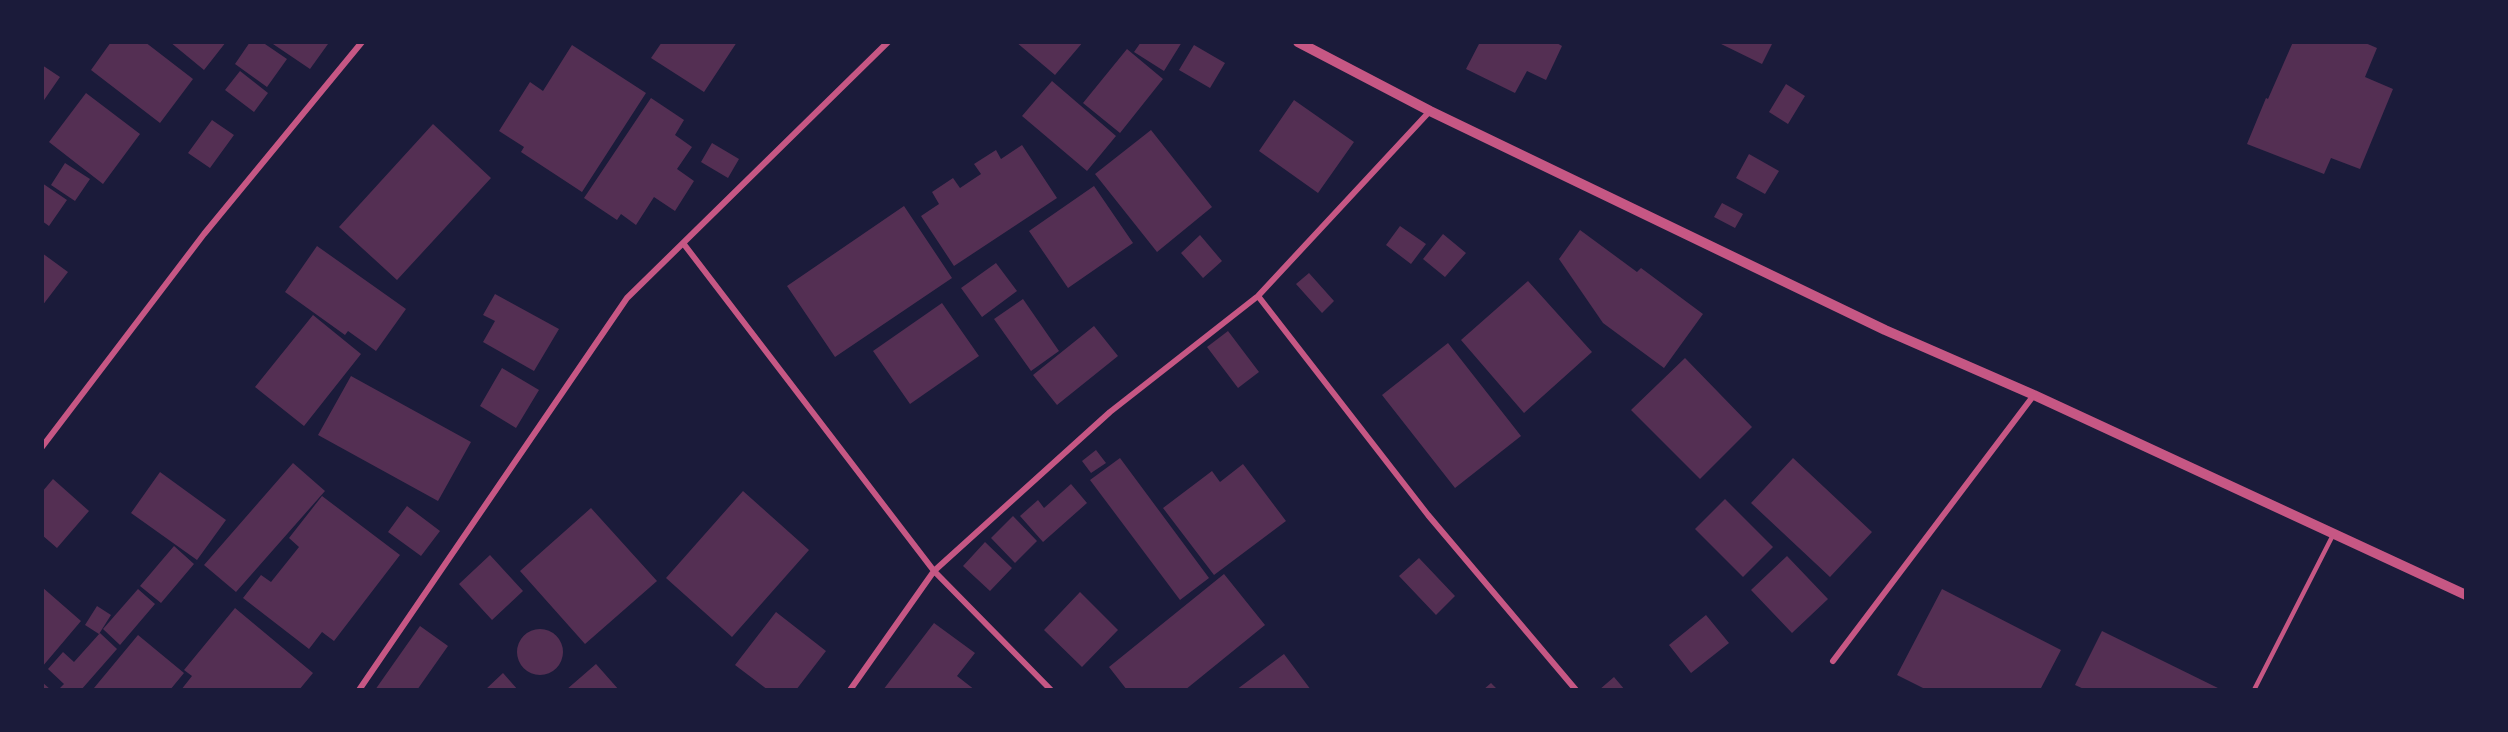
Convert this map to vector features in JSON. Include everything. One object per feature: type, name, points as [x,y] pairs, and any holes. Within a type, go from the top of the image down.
[{"type":"street","points":[[42,447],[204,234],[362,42]]},
{"type":"street","points":[[359,690],[627,298],[888,42]]},
{"type":"street","points":[[1298,42],[1430,111],[1885,330],[2034,395],[2466,595]]},
{"type":"street","points":[[850,690],[934,571],[1110,412],[1258,296],[1430,111]]},
{"type":"street","points":[[683,243],[934,571],[1051,690]]},
{"type":"street","points":[[1258,296],[1428,515],[1576,690]]},
{"type":"street","points":[[1833,662],[2034,395]]},
{"type":"lane","points":[[2254,690],[2333,534]]},
{"type":"building","points":[[111,42],[145,42],[193,79],[160,123],[91,70]]},
{"type":"building","points":[[170,42],[226,42],[204,70]]},
{"type":"building","points":[[250,42],[262,42],[287,59],[267,87],[235,64]]},
{"type":"building","points":[[274,42],[325,42],[328,44],[310,69],[273,44]]},
{"type":"building","points":[[662,42],[737,42],[704,92],[651,58]]},
{"type":"building","points":[[1016,42],[1083,42],[1055,75]]},
{"type":"building","points":[[1141,42],[1182,42],[1164,71],[1134,52]]},
{"type":"building","points":[[1480,42],[1555,42],[1562,46],[1546,80],[1527,71],[1515,93],[1466,69]]},
{"type":"building","points":[[1717,42],[1773,42],[1762,64]]},
{"type":"building","points":[[2293,42],[2363,42],[2377,48],[2365,77],[2393,89],[2360,169],[2331,158],[2324,174],[2247,144]]},
{"type":"building","points":[[572,45],[646,93],[582,192],[521,152],[524,147],[499,131],[530,82],[543,91]]},
{"type":"building","points":[[1194,45],[1225,63],[1210,88],[1179,70]]},
{"type":"building","points":[[1127,49],[1163,79],[1120,133],[1083,103]]},
{"type":"building","points":[[42,65],[60,77],[42,103]]},
{"type":"building","points":[[240,71],[268,93],[254,112],[225,90]]},
{"type":"building","points":[[1052,81],[1116,136],[1087,171],[1022,116]]},
{"type":"building","points":[[1786,84],[1805,96],[1788,124],[1769,112]]},
{"type":"building","points":[[86,93],[140,134],[103,184],[49,142]]},
{"type":"building","points":[[651,98],[684,120],[675,135],[692,147],[677,169],[694,181],[675,211],[654,197],[636,225],[621,214],[617,220],[584,198]]},
{"type":"building","points":[[1294,100],[1354,142],[1318,193],[1259,151]]},
{"type":"building","points":[[212,120],[234,135],[210,168],[188,153]]},
{"type":"building","points":[[433,124],[491,178],[397,280],[339,227]]},
{"type":"building","points":[[1151,130],[1212,207],[1157,252],[1095,174]]},
{"type":"building","points":[[712,143],[739,159],[728,178],[701,162]]},
{"type":"building","points":[[1022,145],[1057,198],[954,266],[921,216],[939,204],[932,192],[953,178],[960,188],[981,174],[974,164],[996,150],[1001,159]]},
{"type":"building","points":[[1749,154],[1779,171],[1765,194],[1736,178]]},
{"type":"building","points":[[65,163],[90,179],[75,201],[51,185]]},
{"type":"building","points":[[42,183],[67,200],[49,226],[42,221]]},
{"type":"building","points":[[1094,186],[1133,243],[1068,288],[1029,231]]},
{"type":"building","points":[[1722,203],[1743,214],[1735,228],[1714,217]]},
{"type":"building","points":[[904,206],[952,278],[835,357],[787,286]]},
{"type":"building","points":[[1400,226],[1426,244],[1411,264],[1386,245]]},
{"type":"building","points":[[1580,230],[1637,272],[1641,268],[1703,314],[1664,368],[1603,323],[1559,259]]},
{"type":"building","points":[[1443,234],[1466,253],[1445,277],[1423,259]]},
{"type":"building","points":[[1200,235],[1222,261],[1203,278],[1181,253]]},
{"type":"building","points":[[317,246],[406,309],[376,351],[348,331],[345,335],[285,292]]},
{"type":"building","points":[[42,253],[68,272],[42,306]]},
{"type":"building","points":[[996,263],[1017,291],[982,317],[961,288]]},
{"type":"building","points":[[1309,273],[1334,301],[1322,313],[1296,284]]},
{"type":"building","points":[[1528,281],[1592,352],[1524,413],[1461,340]]},
{"type":"building","points":[[495,294],[559,329],[534,371],[483,342],[495,321],[483,315]]},
{"type":"building","points":[[1023,299],[1059,351],[1031,371],[994,319]]},
{"type":"building","points":[[942,303],[979,356],[910,404],[873,351]]},
{"type":"building","points":[[313,315],[361,354],[304,426],[255,387]]},
{"type":"building","points":[[1094,326],[1118,356],[1057,405],[1033,375]]},
{"type":"building","points":[[1228,331],[1259,372],[1238,388],[1207,347]]},
{"type":"building","points":[[1448,343],[1521,436],[1455,488],[1382,395]]},
{"type":"building","points":[[1685,358],[1752,427],[1700,479],[1631,410]]},
{"type":"building","points":[[502,368],[539,390],[516,428],[480,406]]},
{"type":"building","points":[[351,376],[471,442],[438,501],[318,435]]},
{"type":"building","points":[[1096,450],[1106,463],[1091,473],[1082,461]]},
{"type":"building","points":[[1120,458],[1209,578],[1180,600],[1090,480]]},
{"type":"building","points":[[1793,458],[1872,532],[1830,577],[1751,503]]},
{"type":"building","points":[[293,463],[325,491],[236,592],[204,565]]},
{"type":"building","points":[[1243,464],[1286,521],[1214,575],[1163,508],[1212,471],[1220,482]]},
{"type":"building","points":[[160,472],[226,520],[197,560],[131,513]]},
{"type":"building","points":[[53,479],[89,511],[57,548],[42,535],[42,492]]},
{"type":"building","points":[[1071,484],[1087,503],[1043,542],[1020,516],[1038,500],[1044,508]]},
{"type":"building","points":[[743,491],[809,550],[732,637],[666,578]]},
{"type":"building","points":[[322,496],[400,555],[334,641],[322,632],[309,649],[243,598],[261,575],[271,582],[299,547],[289,538]]},
{"type":"building","points":[[1725,499],[1773,547],[1743,577],[1695,529]]},
{"type":"building","points":[[407,506],[440,531],[421,556],[388,532]]},
{"type":"building","points":[[591,508],[657,581],[585,644],[520,571]]},
{"type":"building","points":[[1013,516],[1037,541],[1015,563],[991,538]]},
{"type":"building","points":[[985,542],[1012,568],[990,591],[963,566]]},
{"type":"building","points":[[174,546],[194,564],[161,603],[140,586]]},
{"type":"building","points":[[490,555],[523,591],[492,620],[459,584]]},
{"type":"building","points":[[1787,556],[1828,599],[1792,633],[1751,590]]},
{"type":"building","points":[[1419,558],[1455,596],[1436,615],[1399,576]]},
{"type":"building","points":[[1224,574],[1265,625],[1185,690],[1127,690],[1109,667]]},
{"type":"building","points":[[42,587],[81,621],[42,667]]},
{"type":"building","points":[[138,589],[155,604],[120,645],[103,629]]},
{"type":"building","points":[[1942,589],[2061,650],[2040,690],[1927,690],[1897,675]]},
{"type":"building","points":[[1080,592],[1118,630],[1082,667],[1044,630]]},
{"type":"building","points":[[97,606],[111,615],[99,634],[85,625]]},
{"type":"building","points":[[235,608],[313,673],[299,690],[181,690],[192,676],[184,670]]},
{"type":"building","points":[[776,612],[826,651],[796,690],[768,690],[735,665]]},
{"type":"building","points":[[1706,615],[1729,643],[1691,673],[1669,645]]},
{"type":"building","points":[[934,623],[975,653],[957,676],[975,690],[883,690]]},
{"type":"building","points":[[420,626],[448,646],[417,690],[375,690]]},
{"type":"building","points":[[540,629],[549,630],[557,635],[562,643],[562,661],[557,669],[549,674],[540,675],[531,674],[523,669],[518,661],[517,652],[518,643],[523,635],[531,630]]},
{"type":"building","points":[[2102,631],[2222,690],[2086,690],[2075,685]]},
{"type":"building","points":[[100,633],[117,649],[81,690],[62,690],[60,688],[64,684],[48,669],[63,652],[74,662]]},
{"type":"building","points":[[138,635],[184,673],[170,690],[96,690],[94,688]]},
{"type":"building","points":[[1284,654],[1311,690],[1236,690]]},
{"type":"building","points":[[596,664],[619,690],[566,690]]},
{"type":"building","points":[[503,673],[518,690],[485,690]]},
{"type":"building","points":[[1614,677],[1625,690],[1599,690]]},
{"type":"building","points":[[42,682],[51,690],[42,690]]},
{"type":"building","points":[[1491,683],[1498,690],[1483,690]]}]
